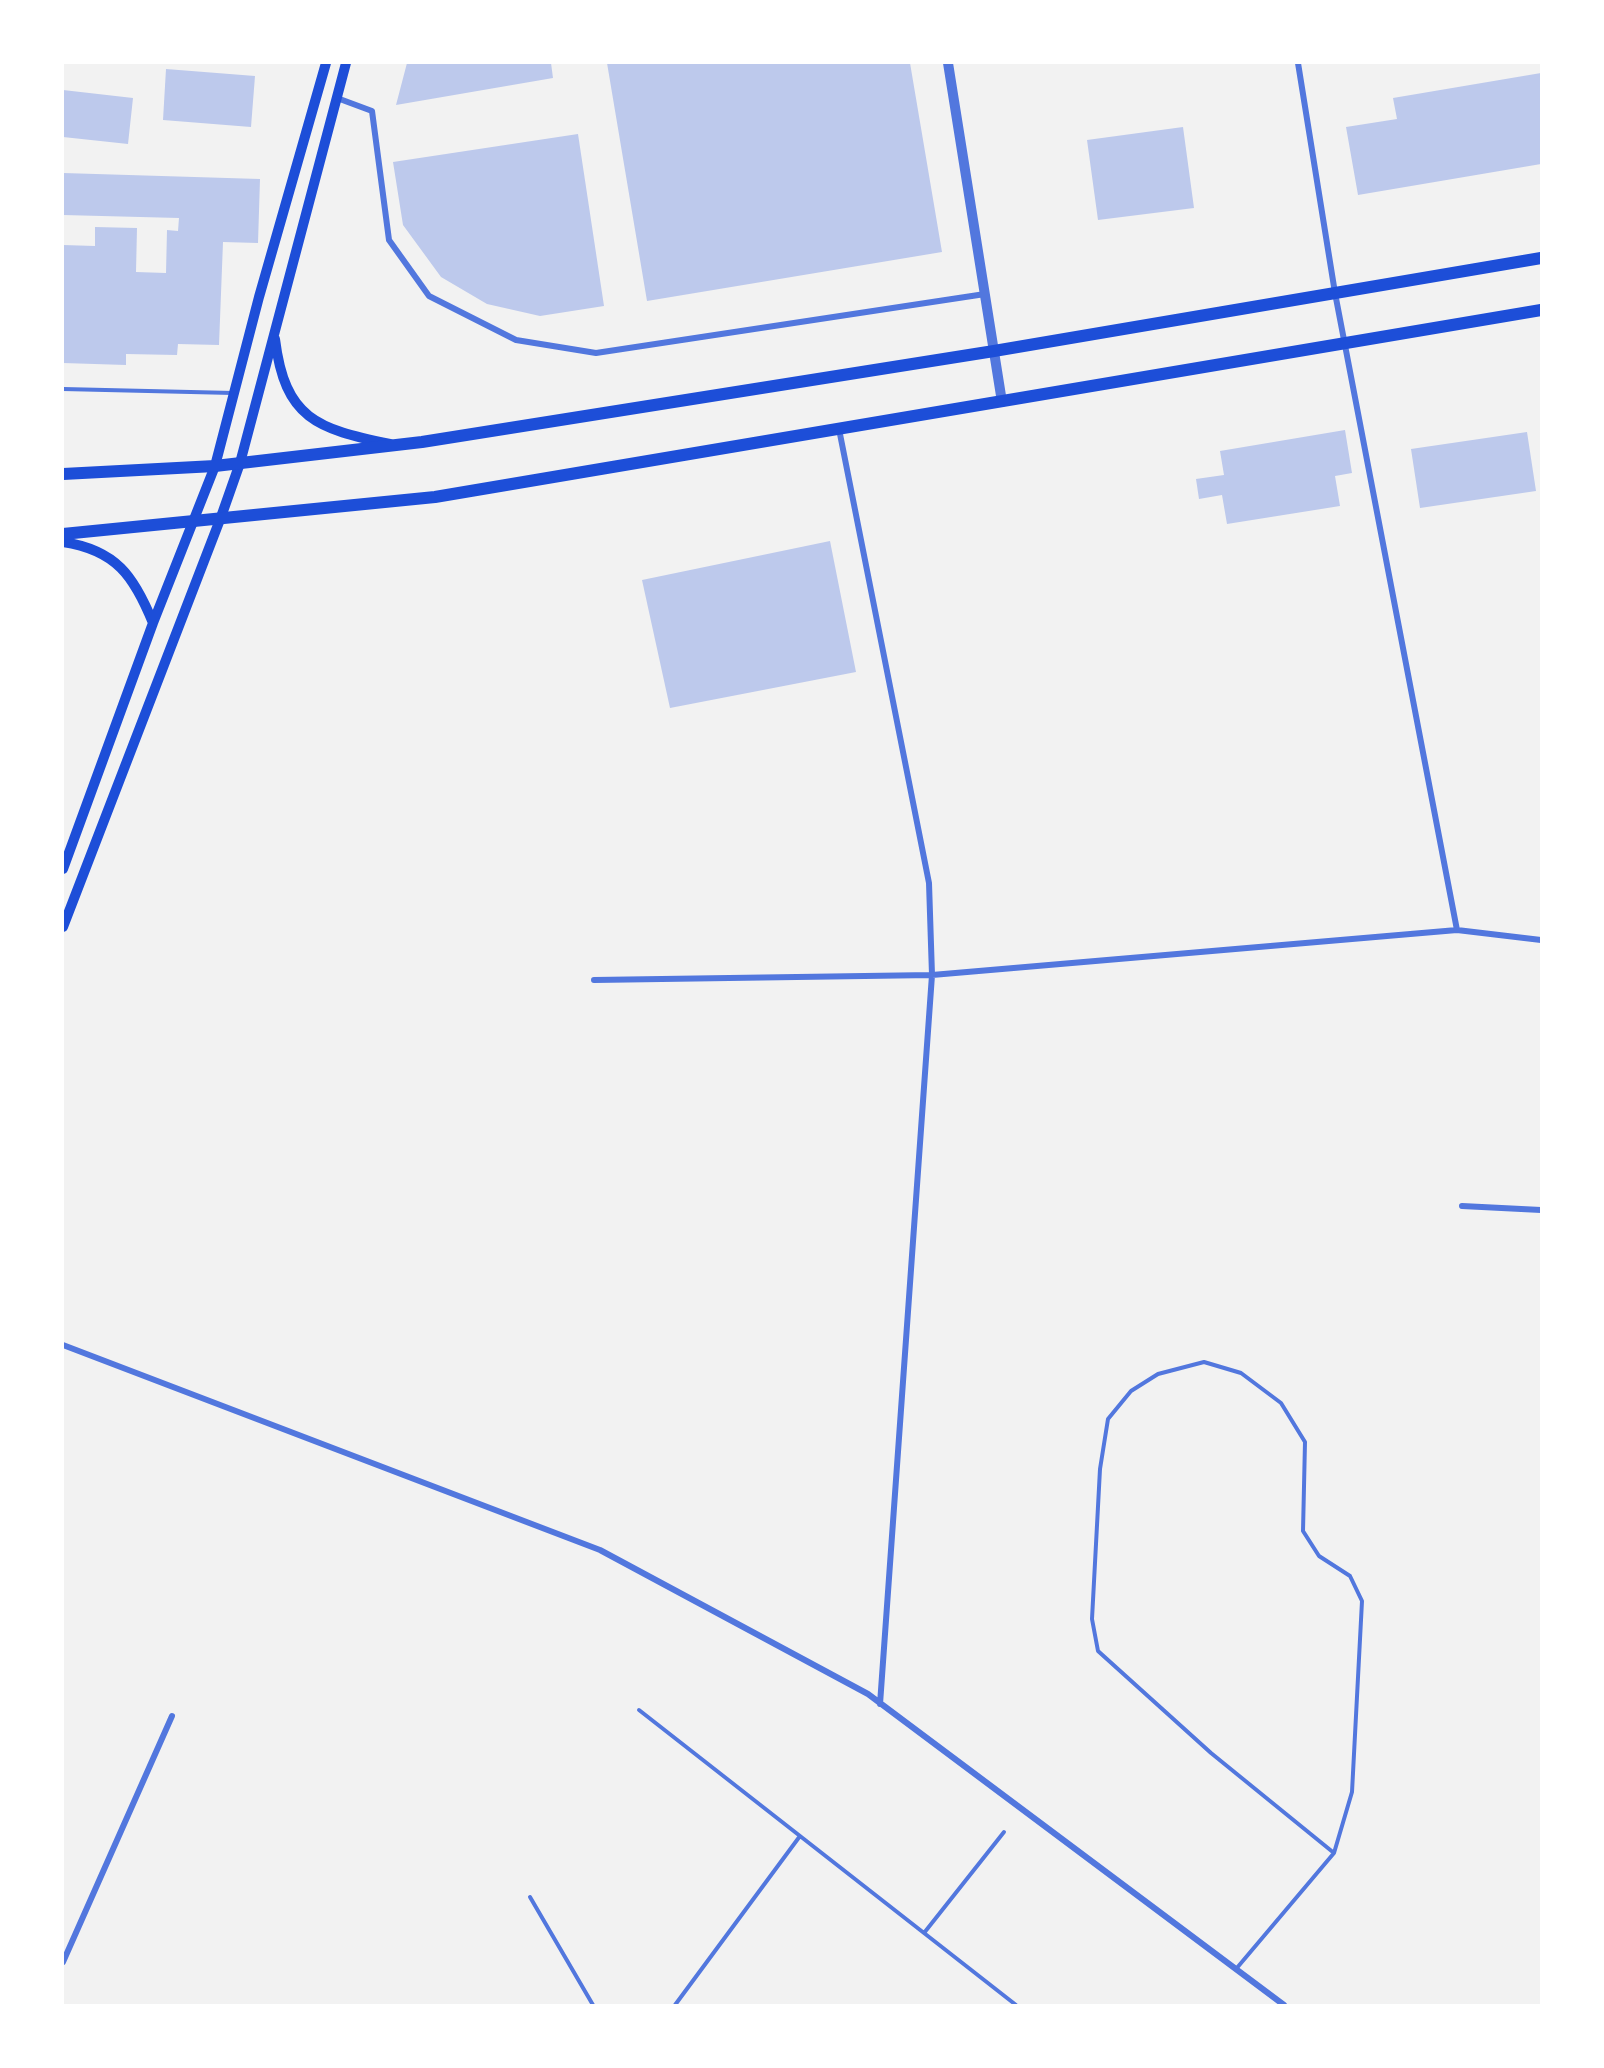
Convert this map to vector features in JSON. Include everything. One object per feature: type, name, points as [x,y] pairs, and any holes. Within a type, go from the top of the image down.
[{"type":"main road","points":[[63,869],[153,623],[196,520],[215,466],[326,63]]},
{"type":"main road","points":[[63,927],[240,463],[346,63]]},
{"type":"main road","points":[[63,474],[215,466],[393,445],[994,351],[1541,258]]},
{"type":"main road","points":[[63,534],[221,517],[297,513],[435,497],[580,475],[1541,310]]},
{"type":"main road","points":[[274,334],[279,367],[288,393],[312,419],[340,434],[393,445]]},
{"type":"main road","points":[[63,542],[86,546],[120,564],[140,591],[153,623]]},
{"type":"street","points":[[948,63],[1002,402]]},
{"type":"street","points":[[1298,63],[1335,293],[1347,344],[1457,930]]},
{"type":"street","points":[[337,98],[372,111],[389,240],[429,296],[516,340],[596,353],[985,294]]},
{"type":"street","points":[[839,429],[929,883],[932,975],[880,1704]]},
{"type":"street","points":[[594,980],[932,975],[1457,930],[1541,940]]},
{"type":"street","points":[[1462,1206],[1541,1210]]},
{"type":"street","points":[[63,1345],[600,1550],[868,1694],[1284,2005]]},
{"type":"street","points":[[63,1962],[172,1716]]},
{"type":"lane","points":[[63,388],[234,393]]},
{"type":"lane","points":[[1236,1969],[1334,1853],[1352,1792],[1362,1600],[1350,1575],[1318,1556],[1304,1531],[1305,1442],[1281,1403],[1240,1373],[1204,1362],[1158,1374],[1131,1391],[1108,1419],[1100,1469],[1092,1619],[1098,1652],[1211,1753],[1334,1853]]},
{"type":"lane","points":[[639,1710],[1016,2005]]},
{"type":"lane","points":[[924,1933],[1004,1832]]},
{"type":"lane","points":[[675,2005],[800,1836]]},
{"type":"lane","points":[[530,1897],[593,2005]]},
{"type":"building","points":[[407,63],[551,63],[553,78],[396,105]]},
{"type":"building","points":[[607,63],[910,63],[942,252],[647,301]]},
{"type":"building","points":[[166,69],[255,76],[251,127],[163,120]]},
{"type":"building","points":[[1541,73],[1541,164],[1358,195],[1346,127],[1397,119],[1393,98]]},
{"type":"building","points":[[63,90],[133,98],[128,144],[63,137]]},
{"type":"building","points":[[1183,127],[1194,208],[1098,220],[1087,140]]},
{"type":"building","points":[[578,134],[604,306],[540,316],[487,304],[441,277],[403,225],[393,162]]},
{"type":"building","points":[[63,173],[260,179],[258,243],[223,242],[219,345],[178,344],[177,355],[126,354],[126,365],[63,363],[63,245],[95,246],[95,227],[137,228],[136,272],[166,273],[167,230],[178,231],[179,218],[63,215]]},
{"type":"building","points":[[1345,430],[1352,473],[1335,476],[1340,506],[1227,524],[1222,495],[1199,499],[1196,479],[1224,475],[1220,451]]},
{"type":"building","points":[[1527,432],[1536,491],[1420,508],[1411,449]]},
{"type":"building","points":[[830,541],[856,672],[670,708],[642,580]]}]
